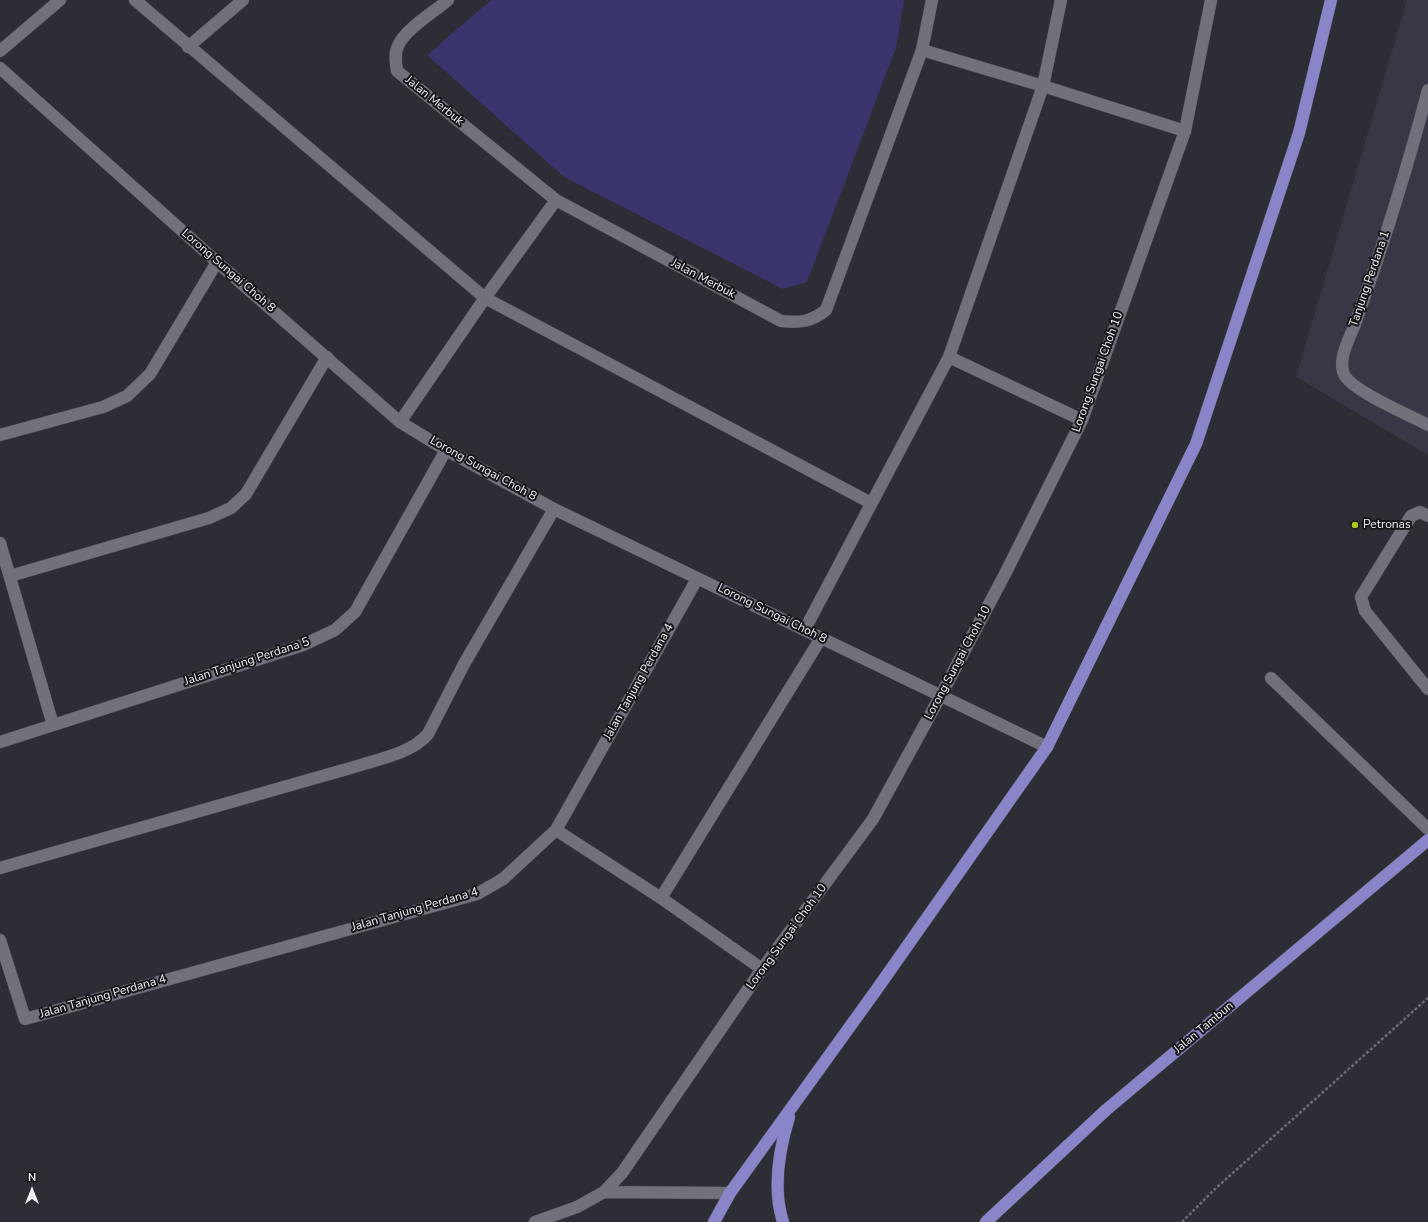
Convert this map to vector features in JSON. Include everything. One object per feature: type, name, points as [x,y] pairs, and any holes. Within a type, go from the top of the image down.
[{"type":"main road","points":[[714,1222],[730,1193],[877,989],[1047,747],[1196,444],[1299,133],[1331,0]]},
{"type":"main road","name":"Jalan Tambun","points":[[986,1222],[1106,1110],[1428,840]]},
{"type":"main road","points":[[783,1222],[777,1184],[780,1154],[791,1108]]},
{"type":"street","points":[[0,51],[60,0]]},
{"type":"street","points":[[135,0],[485,298],[871,503]]},
{"type":"street","points":[[188,46],[243,0]]},
{"type":"street","name":"Jalan Merbuk","points":[[448,0],[409,31],[397,46],[397,71],[556,200],[781,321],[803,322],[816,318],[826,310],[922,50],[932,0]]},
{"type":"street","points":[[805,629],[949,357],[1043,86],[1061,0]]},
{"type":"street","name":"Lorong Sungai Choh 10","points":[[535,1222],[577,1207],[604,1192],[622,1174],[762,969],[873,820],[941,696],[1006,572],[1082,420],[1185,131],[1211,0]]},
{"type":"street","points":[[922,50],[1043,86],[1185,131]]},
{"type":"street","name":"Lorong Sungai Choh 8","points":[[0,68],[217,262],[400,422],[446,450],[554,509],[1047,747]]},
{"type":"street","name":"Tanjung Perdana 1","points":[[1428,90],[1412,153],[1362,305],[1342,360],[1344,375],[1359,388],[1428,425]]},
{"type":"street","points":[[400,422],[485,298],[556,200]]},
{"type":"street","points":[[0,435],[103,406],[127,396],[150,374],[217,262]]},
{"type":"street","points":[[10,576],[209,518],[232,508],[246,494],[327,357]]},
{"type":"street","points":[[949,357],[1082,420]]},
{"type":"street","name":"Jalan Tanjung Perdana 5","points":[[0,742],[303,645],[335,630],[355,612],[446,450]]},
{"type":"street","points":[[0,868],[354,768],[412,747],[421,742],[428,734],[464,664],[554,509]]},
{"type":"street","points":[[1428,516],[1420,512],[1411,516],[1361,597],[1365,611],[1428,689]]},
{"type":"street","points":[[0,543],[53,725]]},
{"type":"street","name":"Jalan Tanjung Perdana 4","points":[[0,940],[24,1019],[477,894],[503,879],[556,830],[697,579]]},
{"type":"street","points":[[661,898],[821,638]]},
{"type":"street","points":[[1271,678],[1428,829]]},
{"type":"street","points":[[556,830],[661,898],[762,969]]},
{"type":"street","points":[[604,1192],[730,1193]]},
{"type":"path","points":[[1182,1222],[1222,1183],[1428,998]]},
{"type":"shaded area","points":[[491,0],[904,0],[896,48],[807,282],[783,289],[564,177],[427,55]]},
{"type":"shaded area","points":[[1407,0],[1428,0],[1428,455],[1296,377]]},
{"type":"place","name":"Petronas","points":[[1355,525]]}]
